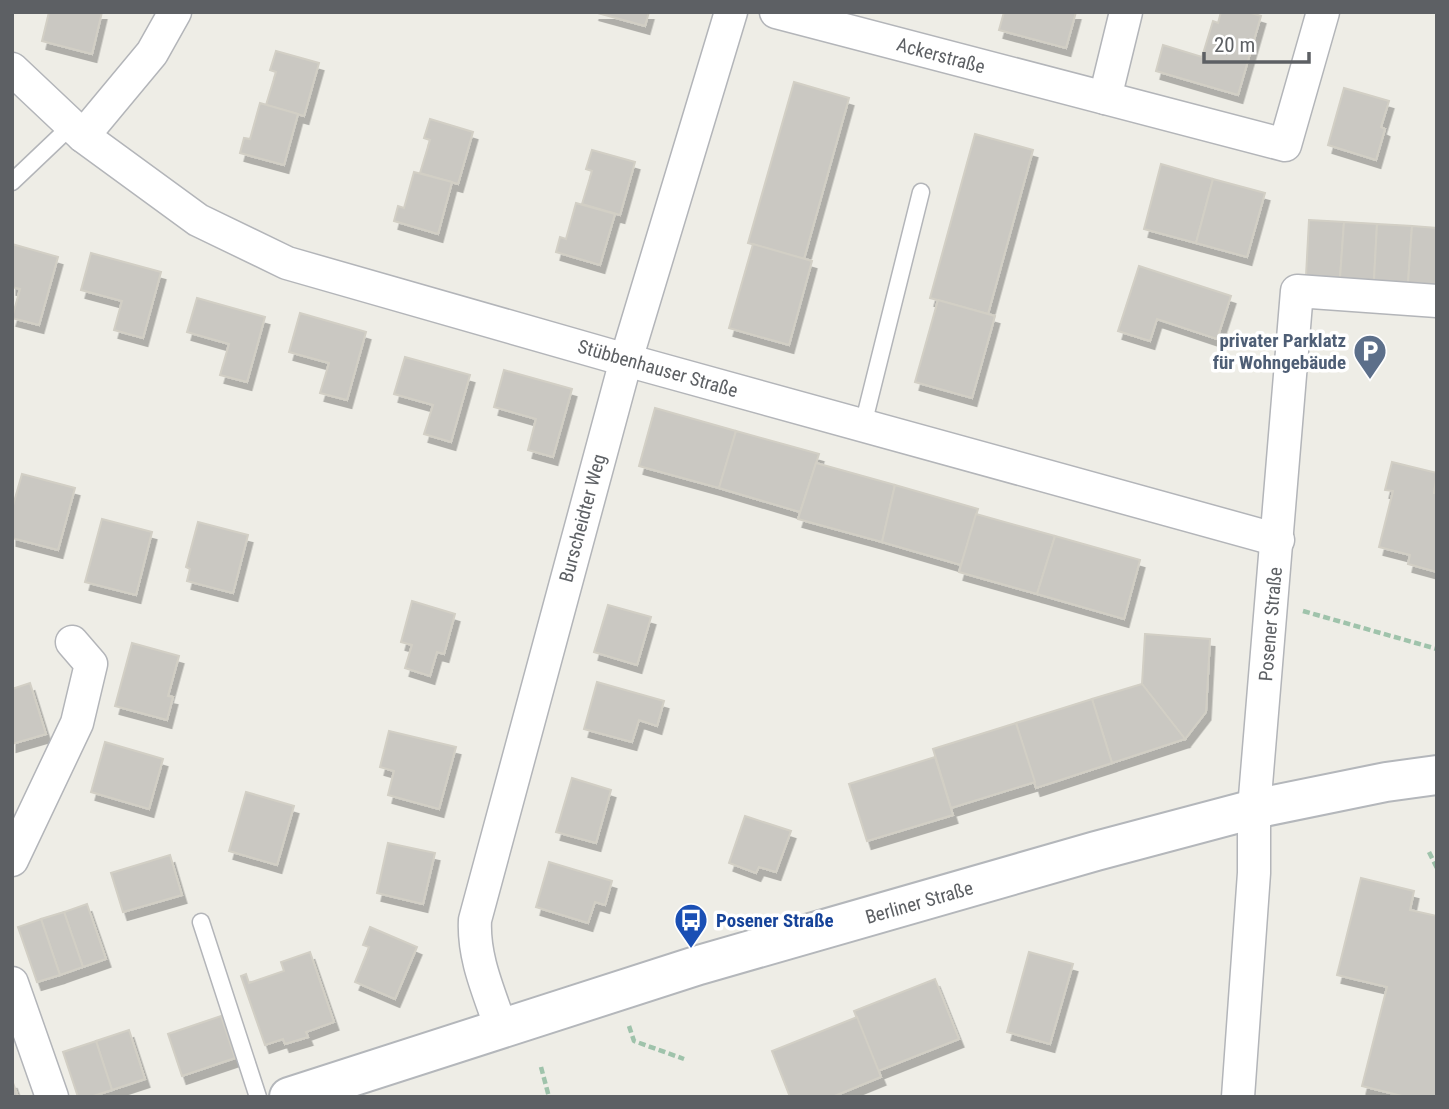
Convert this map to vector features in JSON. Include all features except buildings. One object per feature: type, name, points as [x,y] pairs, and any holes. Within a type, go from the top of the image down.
[{"type":"main road","name":"Berliner Straße","points":[[289,1097],[699,965],[1096,851],[1254,809],[1386,782],[1437,775]]},
{"type":"street","points":[[77,130],[152,53],[175,12]]},
{"type":"street","name":"Burscheidter Weg","points":[[501,1028],[478,960],[474,941],[475,920],[626,360],[731,12]]},
{"type":"street","name":"Ackerstraße","points":[[776,12],[1285,145],[1323,12]]},
{"type":"street","points":[[1105,98],[1126,12]]},
{"type":"street","name":"Stübbenhauser Straße","points":[[12,69],[77,130],[198,220],[287,262],[626,360],[1278,540]]},
{"type":"street","name":"Posener Straße","points":[[1238,1097],[1254,873],[1254,809],[1297,292],[1437,301]]},
{"type":"street","points":[[12,860],[77,723],[91,664],[72,642]]},
{"type":"street","points":[[12,983],[52,1097]]},
{"type":"lane","points":[[12,181],[77,130]]},
{"type":"lane","points":[[863,425],[921,192]]},
{"type":"lane","points":[[201,922],[258,1097]]},
{"type":"path","points":[[1272,602],[1437,649]]},
{"type":"path","points":[[1429,852],[1437,868]]},
{"type":"path","points":[[629,1026],[634,1041],[684,1059]]},
{"type":"path","points":[[541,1067],[549,1097]]},
{"type":"place","name":"privater Parklatz für Wohngebäude","points":[[1370,381]]},
{"type":"place","name":"Posener Straße","points":[[691,950]]}]
